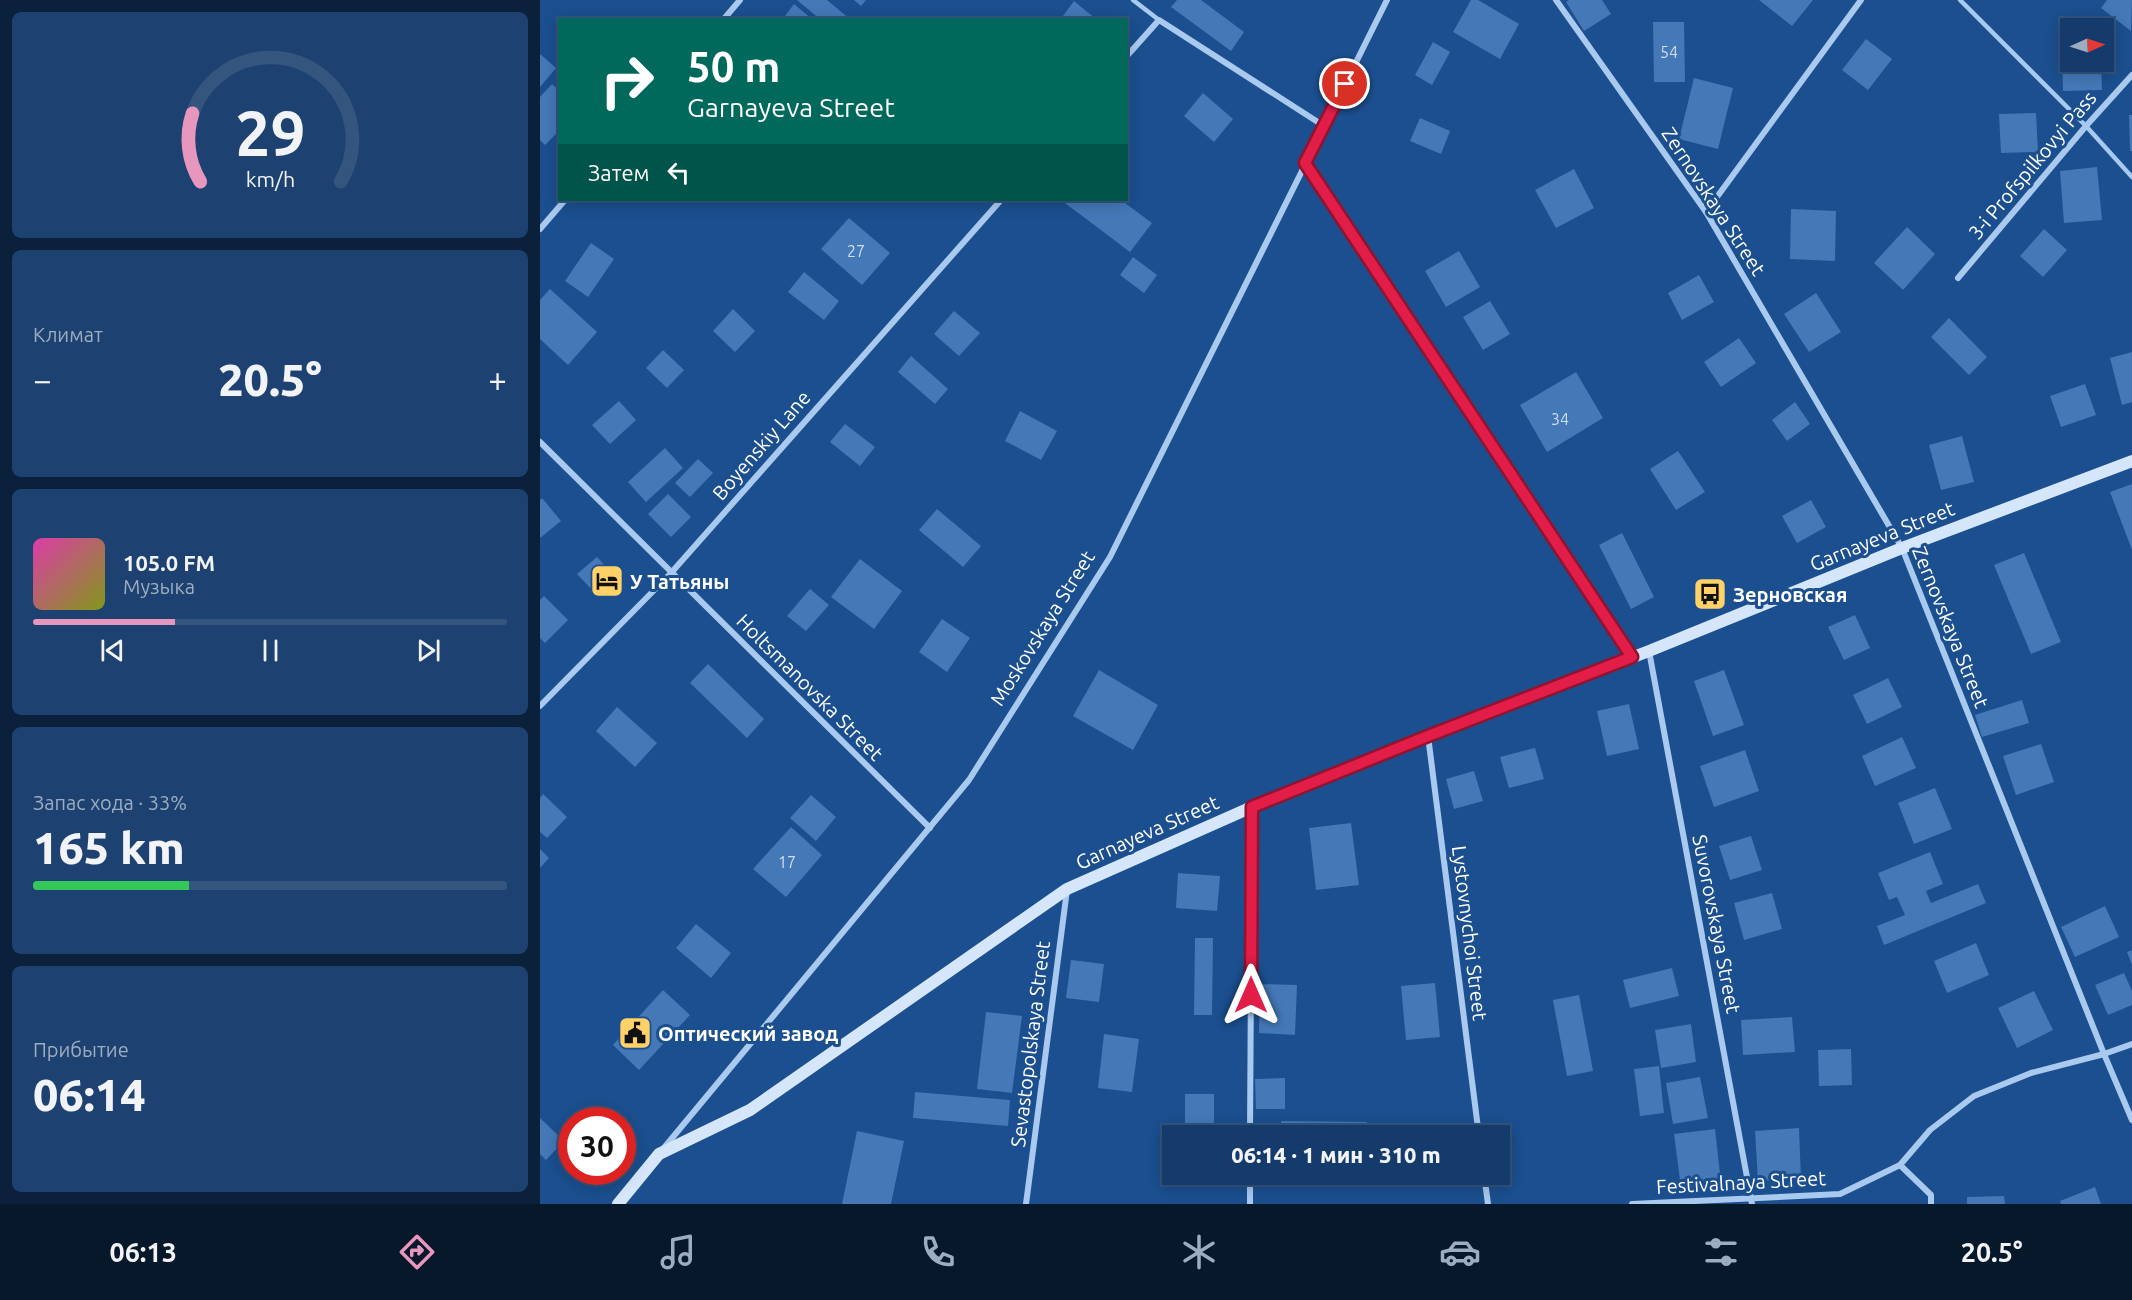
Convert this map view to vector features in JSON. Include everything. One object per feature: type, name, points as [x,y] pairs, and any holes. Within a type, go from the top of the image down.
[{"type":"street","points":[[725,18],[740,0]]},
{"type":"street","name":"Moskovskaya Street","points":[[618,1204],[969,780],[1110,557],[1387,0]]},
{"type":"street","name":"Zernovskaya Street","points":[[1556,0],[1706,212],[1902,548],[2132,1119]]},
{"type":"street","points":[[1706,212],[1861,0]]},
{"type":"street","points":[[1128,55],[1159,20],[1324,126]]},
{"type":"street","name":"3-i Profspilkovyi Pass","points":[[1958,278],[2132,75]]},
{"type":"street","points":[[1305,163],[1632,657]]},
{"type":"street","points":[[540,229],[565,201]]},
{"type":"street","name":"Boyenskiy Lane","points":[[540,706],[671,573],[999,201]]},
{"type":"street","name":"Holtsmanovska Street","points":[[540,442],[930,828]]},
{"type":"street","name":"Garnayeva Street","points":[[659,1154],[750,1110],[1067,889],[1252,807],[1428,736],[1649,651],[1902,548],[2132,461]]},
{"type":"street","name":"Suvorovskaya Street","points":[[1649,651],[1751,1201]]},
{"type":"street","name":"Lystovnychoi Street","points":[[1428,736],[1478,1125]]},
{"type":"street","points":[[1250,1125],[1252,807]]},
{"type":"street","name":"Sevastopolskaya Street","points":[[1026,1204],[1067,889]]},
{"type":"street","name":"Festivalnaya Street","points":[[1632,1204],[1751,1201],[1840,1194],[1900,1165],[1930,1130],[1974,1096],[2031,1073],[2104,1054],[2132,1044]]},
{"type":"street","points":[[1900,1165],[1931,1195],[1931,1204]]},
{"type":"street","points":[[1250,1185],[1250,1204]]},
{"type":"street","points":[[1485,1185],[1488,1204]]},
{"type":"lane","points":[[1132,0],[1159,20]]},
{"type":"lane","points":[[1960,0],[2086,126],[2132,177]]},
{"type":"building","points":[[797,0],[827,0],[849,18],[819,18]]},
{"type":"building","points":[[854,0],[866,0],[861,6]]},
{"type":"building","points":[[1177,0],[1201,0],[1244,32],[1231,51],[1171,7]]},
{"type":"building","points":[[1471,0],[1478,0],[1519,24],[1500,59],[1453,32]]},
{"type":"building","points":[[1569,0],[1602,0],[1611,14],[1584,31],[1566,2]]},
{"type":"building","points":[[1759,0],[1813,0],[1792,26]]},
{"type":"building","points":[[2107,0],[2132,0],[2131,31],[2101,8]]},
{"type":"building","points":[[1074,1],[1095,18],[1061,18]]},
{"type":"building","points":[[794,4],[811,18],[784,18]]},
{"type":"building","points":[[1653,22],[1684,22],[1685,82],[1654,82]]},
{"type":"building","points":[[1866,39],[1892,59],[1868,90],[1842,70]]},
{"type":"building","points":[[1433,42],[1450,52],[1432,85],[1415,75]]},
{"type":"building","points":[[540,54],[556,68],[540,87]]},
{"type":"building","points":[[2063,72],[2101,72],[2102,90],[2063,91]]},
{"type":"building","points":[[1694,78],[1733,88],[1718,149],[1679,139]]},
{"type":"building","points":[[552,84],[558,89],[558,132],[545,145],[540,140],[540,97]]},
{"type":"building","points":[[1203,93],[1233,119],[1214,142],[1184,116]]},
{"type":"building","points":[[2036,113],[2038,152],[2001,153],[1999,114]]},
{"type":"building","points":[[2129,115],[2132,115],[2132,151],[2130,151]]},
{"type":"building","points":[[1420,118],[1450,131],[1441,154],[1410,141]]},
{"type":"building","points":[[2097,167],[2102,220],[2064,223],[2060,171]]},
{"type":"building","points":[[1574,169],[1594,208],[1556,228],[1535,190]]},
{"type":"building","points":[[1062,201],[1122,201],[1152,223],[1130,252]]},
{"type":"building","points":[[1791,209],[1836,211],[1835,261],[1790,259]]},
{"type":"building","points":[[849,218],[890,253],[862,285],[821,249]]},
{"type":"building","points":[[1907,227],[1935,254],[1903,290],[1874,263]]},
{"type":"building","points":[[2044,229],[2067,250],[2043,277],[2020,256]]},
{"type":"building","points":[[591,243],[614,259],[588,297],[565,281]]},
{"type":"building","points":[[1459,251],[1480,287],[1446,307],[1425,271]]},
{"type":"building","points":[[1133,257],[1157,275],[1144,293],[1120,275]]},
{"type":"building","points":[[804,272],[839,301],[824,320],[788,292]]},
{"type":"building","points":[[1699,275],[1714,302],[1682,320],[1668,293]]},
{"type":"building","points":[[550,289],[597,332],[568,365],[540,339],[540,300]]},
{"type":"building","points":[[1816,293],[1841,332],[1809,352],[1784,314]]},
{"type":"building","points":[[1490,301],[1510,334],[1483,350],[1463,317]]},
{"type":"building","points":[[733,309],[755,331],[735,352],[713,331]]},
{"type":"building","points":[[954,311],[980,333],[959,356],[934,334]]},
{"type":"building","points":[[1949,318],[1987,357],[1969,375],[1931,337]]},
{"type":"building","points":[[1739,338],[1756,363],[1721,387],[1704,362]]},
{"type":"building","points":[[663,350],[684,370],[667,388],[646,368]]},
{"type":"building","points":[[2132,352],[2132,402],[2122,405],[2110,358]]},
{"type":"building","points":[[911,356],[948,389],[935,404],[898,372]]},
{"type":"building","points":[[1576,372],[1603,418],[1547,452],[1520,405]]},
{"type":"building","points":[[2085,384],[2096,415],[2061,427],[2050,396]]},
{"type":"building","points":[[619,401],[636,420],[610,444],[592,425]]},
{"type":"building","points":[[1795,402],[1810,424],[1787,441],[1772,420]]},
{"type":"building","points":[[1020,411],[1057,431],[1041,460],[1005,441]]},
{"type":"building","points":[[845,424],[875,447],[860,466],[830,442]]},
{"type":"building","points":[[1962,436],[1974,482],[1941,490],[1929,445]]},
{"type":"building","points":[[665,448],[683,468],[646,502],[628,482]]},
{"type":"building","points":[[1678,451],[1705,492],[1676,510],[1650,469]]},
{"type":"building","points":[[698,459],[713,473],[690,497],[675,483]]},
{"type":"building","points":[[2132,484],[2132,550],[2110,492]]},
{"type":"building","points":[[668,494],[691,517],[671,537],[648,514]]},
{"type":"building","points":[[542,498],[561,521],[540,538],[540,500]]},
{"type":"building","points":[[1811,500],[1826,527],[1797,543],[1782,516]]},
{"type":"building","points":[[937,509],[981,546],[963,567],[919,530]]},
{"type":"building","points":[[1622,533],[1654,597],[1631,609],[1599,545]]},
{"type":"building","points":[[2024,553],[2061,642],[2031,654],[1994,565]]},
{"type":"building","points":[[597,557],[618,580],[599,597],[577,574]]},
{"type":"building","points":[[860,559],[902,591],[874,629],[831,597]]},
{"type":"building","points":[[810,589],[829,605],[806,631],[787,616]]},
{"type":"building","points":[[544,596],[568,620],[545,643],[540,638],[540,600]]},
{"type":"building","points":[[1855,615],[1870,648],[1844,660],[1828,627]]},
{"type":"building","points":[[942,619],[970,638],[947,672],[919,652]]},
{"type":"building","points":[[708,664],[764,719],[747,738],[690,683]]},
{"type":"building","points":[[1099,670],[1158,705],[1133,750],[1073,716]]},
{"type":"building","points":[[1724,670],[1744,725],[1713,736],[1694,681]]},
{"type":"building","points":[[1888,678],[1902,707],[1867,724],[1853,695]]},
{"type":"building","points":[[2022,700],[2029,723],[1982,737],[1975,715]]},
{"type":"building","points":[[1629,704],[1639,749],[1607,756],[1597,711]]},
{"type":"building","points":[[617,707],[657,743],[635,767],[596,731]]},
{"type":"building","points":[[1902,737],[1916,768],[1875,786],[1862,756]]},
{"type":"building","points":[[2041,744],[2054,782],[2016,795],[2003,756]]},
{"type":"building","points":[[1535,748],[1544,779],[1509,788],[1500,757]]},
{"type":"building","points":[[1745,750],[1759,791],[1714,807],[1700,766]]},
{"type":"building","points":[[1474,771],[1483,801],[1454,809],[1446,779]]},
{"type":"building","points":[[1935,788],[1952,829],[1914,844],[1898,803]]},
{"type":"building","points":[[543,794],[567,817],[547,838],[540,832],[540,798]]},
{"type":"building","points":[[811,795],[836,817],[816,841],[790,818]]},
{"type":"building","points":[[1351,823],[1359,885],[1316,890],[1309,828]]},
{"type":"building","points":[[791,827],[822,855],[786,897],[753,869]]},
{"type":"building","points":[[1751,836],[1762,870],[1730,880],[1719,846]]},
{"type":"building","points":[[540,849],[549,858],[540,868]]},
{"type":"building","points":[[1930,852],[1943,884],[1926,891],[1931,903],[1978,884],[1986,903],[1884,945],[1877,926],[1905,915],[1897,897],[1889,900],[1878,873]]},
{"type":"building","points":[[1178,873],[1220,876],[1217,911],[1176,908]]},
{"type":"building","points":[[1772,893],[1782,929],[1744,940],[1734,903]]},
{"type":"building","points":[[2105,906],[2119,937],[2075,957],[2061,927]]},
{"type":"building","points":[[696,924],[731,953],[711,978],[676,948]]},
{"type":"building","points":[[1195,938],[1213,938],[1212,1015],[1194,1015]]},
{"type":"building","points":[[1976,943],[1989,975],[1947,993],[1934,961]]},
{"type":"building","points":[[2132,950],[2132,965],[2127,952]]},
{"type":"building","points":[[1071,960],[1104,964],[1099,1002],[1066,998]]},
{"type":"building","points":[[1672,968],[1679,996],[1630,1008],[1623,980]]},
{"type":"building","points":[[2124,973],[2132,991],[2132,1005],[2108,1015],[2095,985]]},
{"type":"building","points":[[1435,983],[1440,1037],[1406,1040],[1401,986]]},
{"type":"building","points":[[1260,984],[1297,985],[1295,1035],[1259,1033]]},
{"type":"building","points":[[663,990],[690,1015],[639,1070],[613,1045]]},
{"type":"building","points":[[2034,991],[2053,1030],[2017,1048],[1998,1008]]},
{"type":"building","points":[[1579,995],[1593,1071],[1567,1076],[1553,1000]]},
{"type":"building","points":[[986,1012],[1022,1016],[1012,1093],[977,1089]]},
{"type":"building","points":[[1792,1017],[1795,1052],[1743,1055],[1741,1020]]},
{"type":"building","points":[[1691,1024],[1696,1062],[1661,1068],[1655,1030]]},
{"type":"building","points":[[1104,1034],[1139,1039],[1132,1092],[1098,1088]]},
{"type":"building","points":[[1851,1049],[1852,1085],[1819,1086],[1818,1050]]},
{"type":"building","points":[[1659,1066],[1664,1113],[1640,1116],[1634,1069]]},
{"type":"building","points":[[1700,1077],[1708,1118],[1673,1124],[1666,1083]]},
{"type":"building","points":[[1285,1078],[1285,1109],[1256,1109],[1255,1079]]},
{"type":"building","points":[[915,1092],[1010,1100],[1008,1126],[913,1118]]},
{"type":"building","points":[[1185,1094],[1214,1094],[1214,1125],[1185,1125]]},
{"type":"building","points":[[540,1118],[558,1135],[558,1147],[546,1160],[540,1154]]},
{"type":"building","points":[[1281,1121],[1367,1122],[1367,1125],[1281,1125]]},
{"type":"building","points":[[1799,1128],[1801,1179],[1758,1181],[1755,1131]]},
{"type":"building","points":[[1715,1129],[1721,1183],[1681,1188],[1674,1134]]},
{"type":"building","points":[[857,1131],[904,1141],[891,1204],[842,1204]]},
{"type":"building","points":[[2095,1187],[2101,1204],[2061,1204],[2060,1201]]},
{"type":"building","points":[[2004,1196],[2005,1204],[1967,1204],[1967,1197]]},
{"type":"place","name":"У Татьяны","points":[[607,581]]},
{"type":"place","name":"Зерновская","points":[[1710,594]]},
{"type":"place","name":"Оптический завод","points":[[635,1033]]},
{"type":"route","points":[[1251,995],[1252,807],[1632,657],[1305,163],[1345,84]]}]
